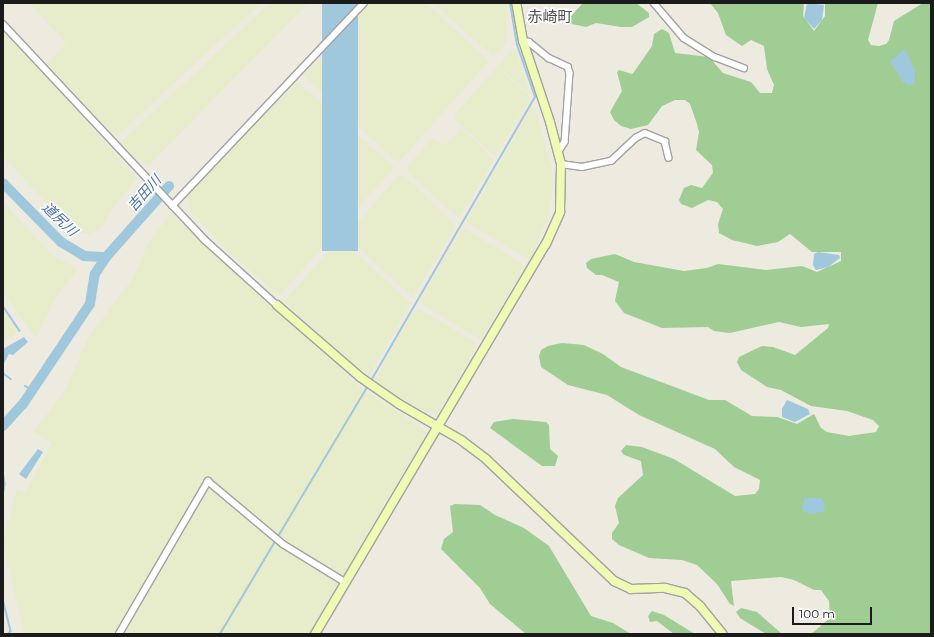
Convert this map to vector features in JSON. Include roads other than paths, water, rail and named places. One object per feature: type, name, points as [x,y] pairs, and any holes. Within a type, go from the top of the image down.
[{"type":"street","points":[[171,205],[364,3]]},
{"type":"street","points":[[315,634],[546,244],[560,212],[561,164],[522,41],[516,3]]},
{"type":"street","points":[[654,3],[684,38],[715,57],[744,68]]},
{"type":"street","points":[[3,24],[205,240],[360,377],[486,459],[614,581],[631,589],[665,588],[685,593],[700,606],[723,634]]},
{"type":"street","points":[[522,41],[529,42],[549,58],[568,67],[570,73],[565,142],[558,153]]},
{"type":"street","points":[[561,164],[582,167],[614,160],[636,138],[645,133],[665,141],[669,158]]},
{"type":"street","points":[[119,634],[208,481],[283,544],[345,582]]},
{"type":"water","points":[[322,3],[358,3],[358,251],[322,251]]},
{"type":"water","points":[[807,3],[824,5],[822,20],[814,29],[804,18]]},
{"type":"water","points":[[905,49],[915,71],[915,82],[910,86],[903,82],[890,61]]},
{"type":"water","points":[[818,252],[839,255],[840,258],[828,267],[816,270],[813,265],[814,254]]},
{"type":"water","points":[[24,337],[28,342],[13,355],[9,354],[3,365],[3,349]]},
{"type":"water","points":[[787,400],[808,409],[810,414],[795,422],[782,417],[782,409]]},
{"type":"water","points":[[38,449],[43,452],[26,479],[19,474]]},
{"type":"water","points":[[805,498],[821,498],[825,504],[824,511],[813,514],[804,512],[802,508]]},
{"type":"waterway","points":[[371,381],[535,97],[517,45],[510,3]]},
{"type":"waterway","name":"道尻川","points":[[3,183],[61,242],[84,256],[106,257]]},
{"type":"waterway","name":"吉田川","points":[[3,426],[23,404],[90,304],[95,274],[106,257],[169,186]]},
{"type":"waterway","points":[[3,306],[20,331]]},
{"type":"waterway","points":[[3,373],[11,379]]},
{"type":"waterway","points":[[25,386],[31,389]]},
{"type":"waterway","points":[[220,634],[368,386]]},
{"type":"waterway","points":[[3,425],[3,441]]},
{"type":"waterway","points":[[3,471],[5,484],[3,496]]},
{"type":"waterway","points":[[3,599],[11,631],[9,634]]},
{"type":"district","name":"赤崎町","points":[[550,17]]}]
